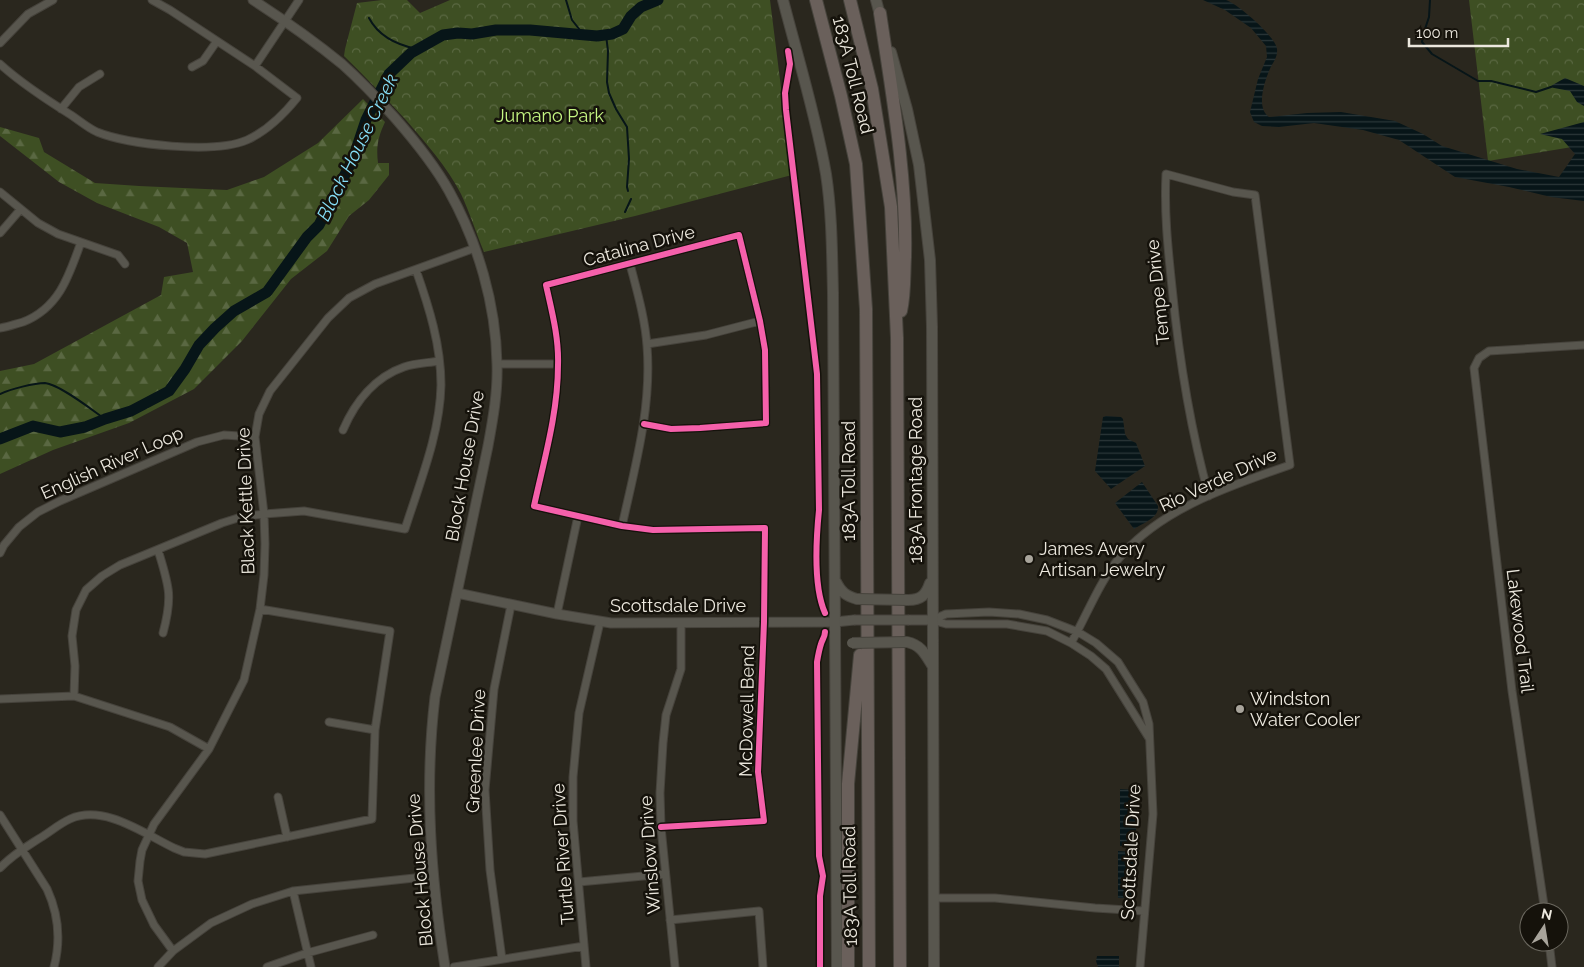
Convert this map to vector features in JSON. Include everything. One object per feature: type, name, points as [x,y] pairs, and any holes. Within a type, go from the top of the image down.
[{"type":"highway","name":"183A Toll Road","points":[[816,0],[841,96],[856,164],[866,309],[869,967]]},
{"type":"highway","name":"183A Toll Road","points":[[850,0],[872,89],[891,207],[897,338],[900,967]]},
{"type":"highway","points":[[880,13],[898,132],[902,186],[905,245],[903,300],[897,338]]},
{"type":"highway","points":[[848,967],[848,784],[867,581]]},
{"type":"highway","points":[[899,822],[906,871],[909,967]]},
{"type":"main road","points":[[783,0],[826,176],[831,229],[837,967]]},
{"type":"main road","name":"183A Frontage Road","points":[[876,0],[912,130],[919,166],[930,260],[932,327],[934,967]]},
{"type":"main road","points":[[835,582],[843,594],[848,597],[857,599],[915,600],[924,595],[932,576]]},
{"type":"main road","points":[[834,659],[842,646],[848,643],[907,642],[921,648],[932,666]]},
{"type":"street","points":[[0,43],[28,14],[53,0]]},
{"type":"street","points":[[0,64],[15,78],[97,132],[136,143],[226,146],[248,140],[271,124],[297,98],[255,66],[152,0]]},
{"type":"street","name":"Block House Drive","points":[[253,0],[285,21],[343,65],[372,92],[416,143],[448,190],[470,232],[490,301],[495,332],[497,364],[495,407],[435,697],[431,736],[429,823],[438,922],[445,967]]},
{"type":"street","points":[[255,66],[299,0]]},
{"type":"street","points":[[192,67],[203,61],[217,41]]},
{"type":"street","points":[[61,109],[79,87],[100,74]]},
{"type":"street","name":"Tempe Drive","points":[[1210,496],[1197,453],[1178,346],[1164,199],[1166,174],[1233,192],[1255,195]]},
{"type":"street","points":[[0,192],[38,223],[51,230],[118,255],[125,264]]},
{"type":"street","name":"Rio Verde Drive","points":[[1071,643],[1107,575],[1120,557],[1143,534],[1174,514],[1210,496],[1290,465],[1255,195]]},
{"type":"street","points":[[0,233],[20,210]]},
{"type":"street","name":"Catalina Drive","points":[[558,364],[555,328],[546,285],[739,235],[760,321]]},
{"type":"street","points":[[0,328],[7,328],[34,317],[53,302],[64,286],[81,242]]},
{"type":"street","name":"Black Kettle Drive","points":[[173,951],[147,912],[138,881],[140,861],[142,850],[154,824],[209,749],[244,680],[260,609],[264,574],[264,514],[255,437],[259,414],[270,390],[328,318],[349,298],[375,284],[475,248]]},
{"type":"street","points":[[497,364],[558,364],[557,398],[534,506],[622,526],[648,397],[647,344],[630,264]]},
{"type":"street","points":[[74,696],[75,666],[72,636],[76,610],[86,590],[102,576],[120,565],[222,523],[241,517],[264,514],[304,511],[405,529],[432,443],[438,417],[441,385],[439,361],[430,312],[416,270]]},
{"type":"street","points":[[644,424],[671,429],[766,423],[766,379],[760,321],[706,335],[647,344]]},
{"type":"street","name":"Lakewood Trail","points":[[1544,902],[1512,691],[1473,374],[1475,362],[1489,351],[1584,345]]},
{"type":"street","points":[[343,430],[349,416],[369,388],[385,376],[405,366],[439,361]]},
{"type":"street","name":"English River Loop","points":[[0,553],[4,545],[20,527],[38,512],[60,501],[197,442],[224,435],[255,437]]},
{"type":"street","points":[[557,614],[578,516]]},
{"type":"street","name":"McDowell Bend","points":[[622,526],[653,530],[765,528],[764,622],[758,772],[764,822],[661,827]]},
{"type":"street","points":[[158,550],[170,591],[169,611],[163,633]]},
{"type":"street","name":"Scottsdale Drive","points":[[457,593],[600,622],[932,620],[946,624],[1007,624],[1047,631],[1071,643],[1106,669],[1149,738]]},
{"type":"street","name":"Greenlee Drive","points":[[502,959],[490,870],[485,790],[494,689],[511,605]]},
{"type":"street","points":[[0,868],[10,857],[64,822],[92,814],[115,818],[148,836],[184,852],[205,854],[372,820],[375,730],[390,631],[260,609]]},
{"type":"street","name":"Scottsdale Drive","points":[[932,620],[946,614],[989,612],[1019,614],[1047,620],[1078,632],[1096,643],[1118,662],[1143,702],[1149,724],[1153,814],[1140,967]]},
{"type":"street","name":"Turtle River Drive","points":[[586,967],[573,821],[573,777],[579,713],[600,622]]},
{"type":"street","name":"Winslow Drive","points":[[675,967],[661,827],[660,793],[666,715],[681,669],[681,623]]},
{"type":"street","points":[[0,699],[74,696],[170,727],[209,749]]},
{"type":"street","points":[[329,722],[375,730]]},
{"type":"street","points":[[278,797],[287,837]]},
{"type":"street","points":[[0,815],[53,902],[59,937],[54,967]]},
{"type":"street","points":[[579,882],[666,874]]},
{"type":"street","points":[[158,967],[173,951],[212,923],[252,904],[293,891],[433,876]]},
{"type":"street","points":[[293,891],[311,967]]},
{"type":"street","points":[[933,898],[995,898],[1144,911]]},
{"type":"street","points":[[670,920],[759,911],[762,967]]},
{"type":"street","points":[[267,967],[307,953],[373,935]]},
{"type":"street","points":[[454,967],[584,946]]},
{"type":"street","points":[[1550,952],[1552,967]]},
{"type":"green space","name":"Jumano Park","points":[[407,0],[420,13],[450,0],[770,0],[792,175],[635,216],[484,252],[461,194],[443,165],[406,120],[344,56],[357,3]]},
{"type":"green space","points":[[1469,0],[1584,0],[1584,145],[1488,161]]},
{"type":"green space","points":[[363,99],[385,122],[378,142],[377,157],[378,163],[389,163],[389,175],[369,200],[349,216],[327,251],[291,279],[242,341],[194,389],[129,423],[53,450],[0,474],[0,371],[34,364],[161,295],[164,277],[193,272],[187,243],[159,227],[97,203],[59,182],[0,136],[0,127],[39,138],[44,152],[95,183],[227,190],[264,177],[318,143]]},
{"type":"shaded area","points":[[1203,0],[1226,0],[1232,3],[1264,29],[1275,44],[1277,55],[1267,76],[1262,95],[1263,108],[1269,117],[1341,112],[1395,121],[1423,134],[1442,146],[1517,169],[1559,177],[1575,154],[1562,139],[1540,134],[1584,122],[1584,201],[1551,197],[1455,177],[1399,140],[1363,130],[1314,123],[1279,127],[1262,126],[1254,122],[1250,112],[1258,79],[1267,57],[1266,46],[1251,28],[1225,10]]},
{"type":"shaded area","points":[[1565,78],[1584,86],[1584,106],[1577,102],[1570,91],[1549,87]]},
{"type":"shaded area","points":[[1103,417],[1121,417],[1123,419],[1125,434],[1128,439],[1136,443],[1145,466],[1111,489],[1095,471]]},
{"type":"shaded area","points":[[1142,482],[1158,506],[1158,510],[1150,520],[1134,529],[1115,503]]},
{"type":"shaded area","points":[[1120,789],[1136,790],[1136,846],[1120,846]]},
{"type":"shaded area","points":[[1118,851],[1134,852],[1136,854],[1131,898],[1118,898]]},
{"type":"shaded area","points":[[1097,956],[1119,956],[1119,967],[1098,967]]},
{"type":"waterway","points":[[566,0],[572,20],[583,34]]},
{"type":"waterway","name":"Block House Creek","points":[[0,439],[33,426],[60,432],[85,427],[131,411],[169,391],[199,345],[234,311],[267,292],[307,237],[319,225],[353,159],[366,120],[389,74],[411,53],[443,35],[458,33],[472,34],[496,30],[530,30],[597,36],[612,34],[623,29],[631,16],[641,7],[658,0]]},
{"type":"waterway","points":[[1430,0],[1429,17],[1422,42],[1432,54],[1478,81],[1491,81],[1536,92],[1551,87]]},
{"type":"waterway","points":[[369,18],[373,25],[389,39],[417,49]]},
{"type":"waterway","points":[[606,35],[609,93],[627,127],[628,191]]},
{"type":"waterway","points":[[625,212],[631,199]]},
{"type":"waterway","points":[[0,394],[35,384],[51,384],[67,392],[105,419]]},
{"type":"cycle path","points":[[788,51],[790,64],[785,93],[786,110],[817,374],[819,510],[816,563],[821,602],[825,613]]},
{"type":"cycle path","points":[[644,424],[671,429],[766,423],[765,350],[760,321],[739,235],[546,285],[555,325],[558,355],[557,383],[550,436],[534,506],[622,526],[653,530],[765,528],[764,622],[758,772],[764,821],[661,827]]},
{"type":"cycle path","points":[[820,967],[820,896],[823,876],[819,856],[817,662],[825,632]]},
{"type":"place","name":"James Avery Artisan Jewelry","points":[[1029,559]]},
{"type":"place","name":"Windston Water Cooler","points":[[1240,709]]}]
